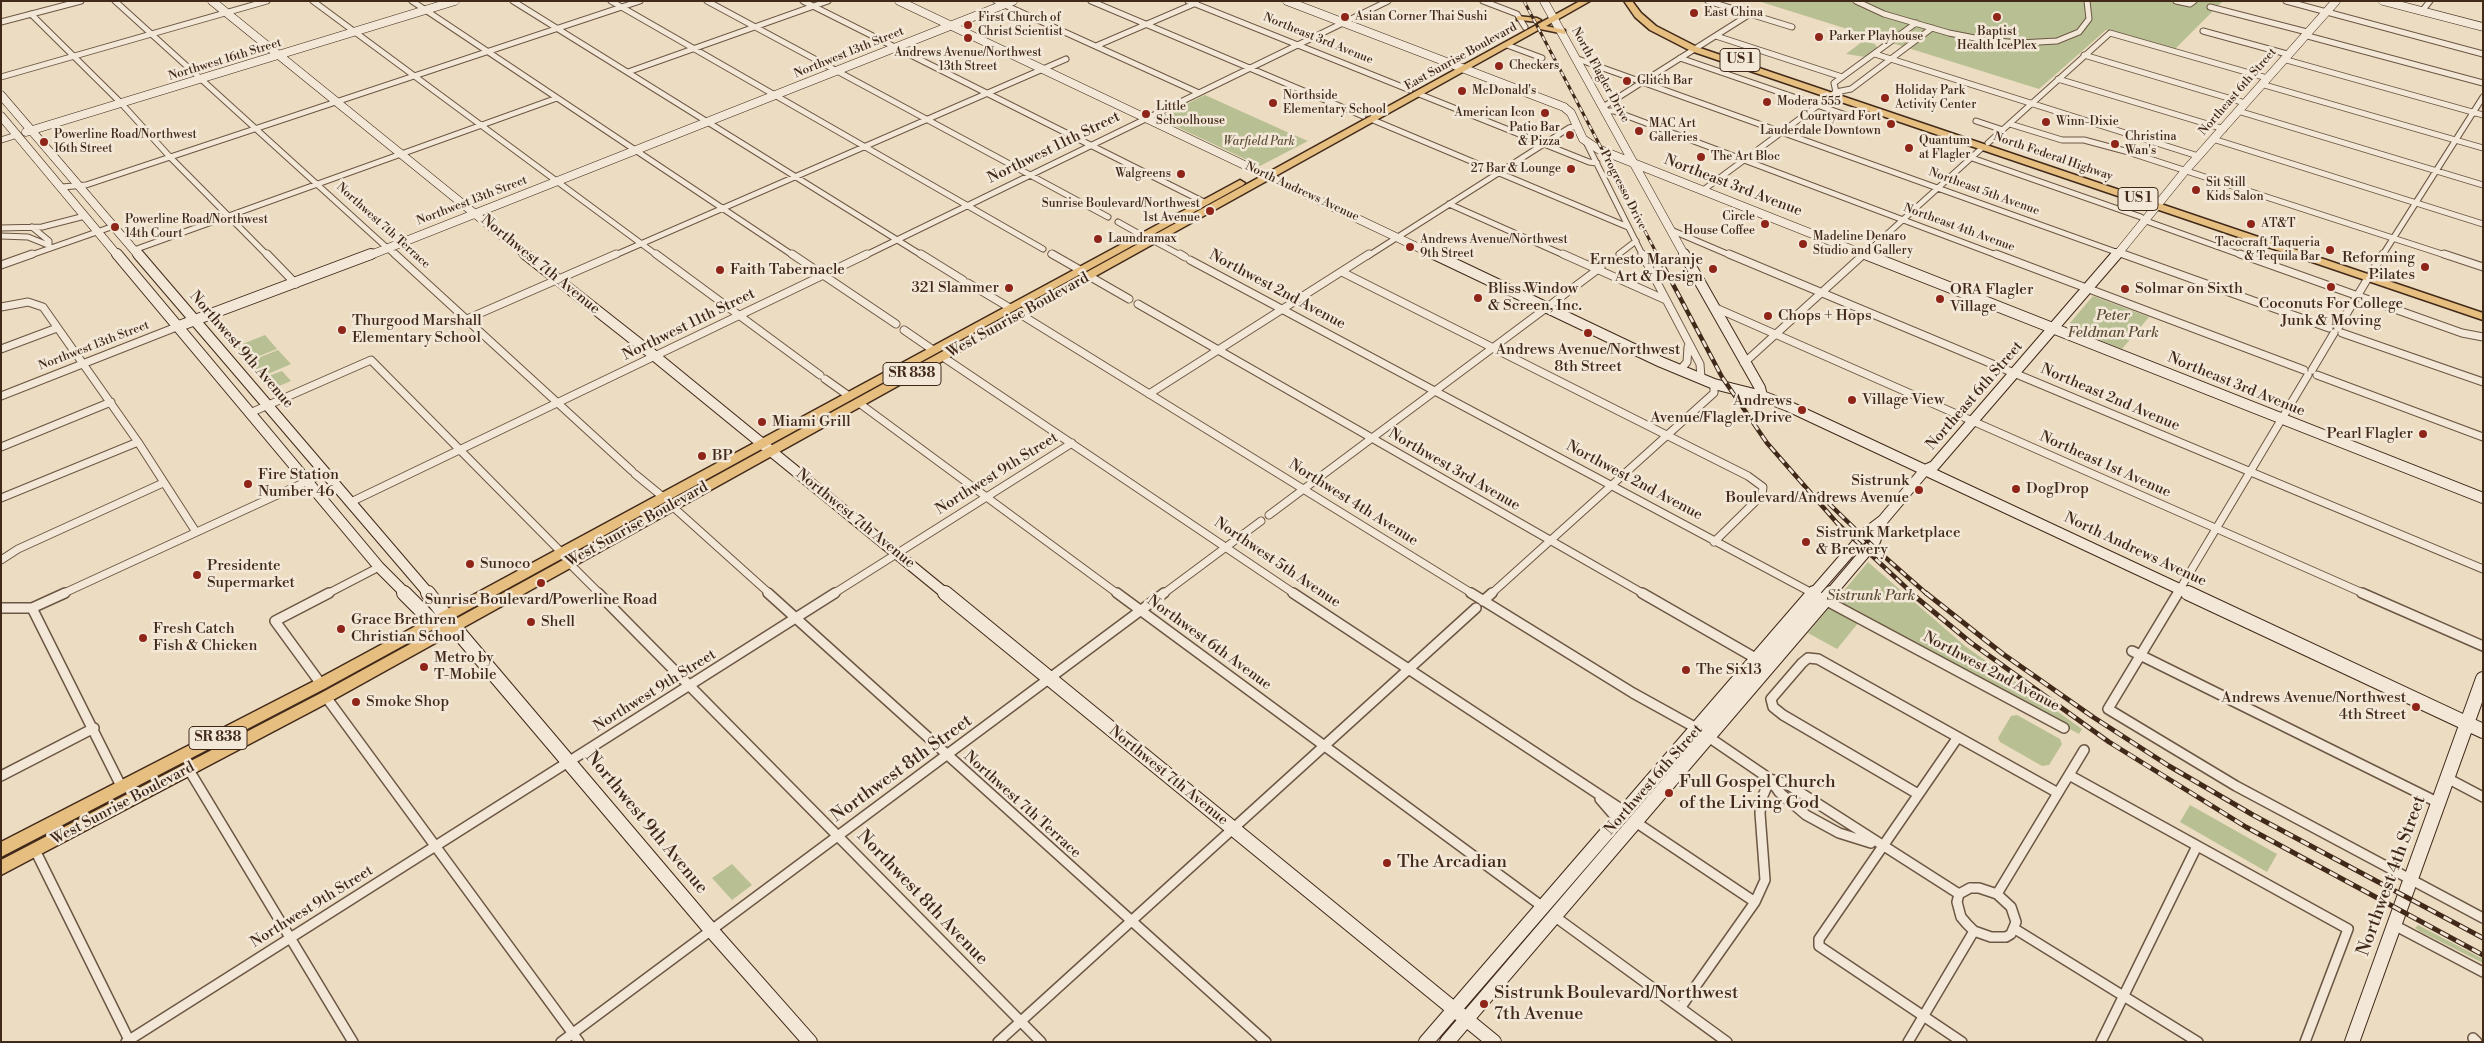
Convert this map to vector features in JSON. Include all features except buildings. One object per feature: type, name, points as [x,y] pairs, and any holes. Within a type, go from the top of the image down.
[{"type":"main road","name":"Northwest 7th Avenue","points":[[212,1],[557,280],[656,357],[1494,1042]]},
{"type":"main road","name":"Northwest 16th Street","points":[[17,135],[455,1]]},
{"type":"main road","name":"North Andrews Avenue","points":[[899,1],[1680,370],[1707,381],[1762,394]]},
{"type":"main road","name":"Northwest 13th Street","points":[[180,326],[296,284],[777,96],[1013,1]]},
{"type":"main road","points":[[1287,1],[1465,68]]},
{"type":"main road","name":"North Flagler Drive","points":[[1544,1],[1762,394]]},
{"type":"main road","name":"East Sunrise Boulevard","points":[[1552,16],[1572,1]]},
{"type":"main road","name":"East Sunrise Boulevard","points":[[1264,174],[1360,127],[1373,115],[1410,90],[1456,65],[1552,16],[1586,1]]},
{"type":"main road","name":"North Federal Highway","points":[[1628,1],[1634,11],[1653,28],[1697,47],[1986,145],[2344,270],[2370,275]]},
{"type":"main road","name":"North Federal Highway","points":[[1638,1],[1644,11],[1658,23],[1697,47]]},
{"type":"main road","name":"Northeast 6th Street","points":[[1925,470],[1934,466],[1970,420],[2115,251],[2336,1]]},
{"type":"main road","points":[[2383,1],[2483,27]]},
{"type":"main road","points":[[1520,18],[1562,32]]},
{"type":"main road","name":"East Sunrise Boulevard","points":[[1264,174],[1363,116],[1373,115],[1419,94],[1506,45],[1525,31]]},
{"type":"main road","name":"Progresso Drive","points":[[1465,68],[1559,105],[1571,113],[1587,144]]},
{"type":"main road","name":"North Federal Highway","points":[[1834,94],[1962,140],[2004,148],[2157,204],[2370,275],[2483,318]]},
{"type":"main road","name":"Northwest 9th Avenue","points":[[1,95],[194,322],[351,502],[711,930],[810,1042]]},
{"type":"main road","name":"Northwest 9th Avenue","points":[[1,116],[180,326],[379,567],[434,623]]},
{"type":"main road","points":[[1360,127],[1365,120],[1363,116]]},
{"type":"main road","name":"Northeast 3rd Avenue","points":[[1587,144],[2483,498]]},
{"type":"main road","name":"West Sunrise Boulevard","points":[[1,850],[122,788],[323,691],[766,447],[938,354],[1020,314],[1142,236],[1204,202],[1264,174]]},
{"type":"main road","name":"West Sunrise Boulevard","points":[[938,354],[949,342],[1010,308],[1154,241],[1264,174]]},
{"type":"main road","points":[[1647,186],[1652,181],[1660,179],[1676,180]]},
{"type":"main road","points":[[1137,250],[1146,239],[1142,236]]},
{"type":"main road","points":[[2370,275],[2392,279],[2483,310]]},
{"type":"main road","points":[[1747,367],[1749,388]]},
{"type":"main road","name":"North Andrews Avenue","points":[[1707,381],[1718,380],[1749,388],[2483,731]]},
{"type":"main road","name":"Northwest 6th Street","points":[[1698,734],[1819,597],[1869,530],[1883,520],[1925,470]]},
{"type":"main road","name":"Northwest 6th Street","points":[[1426,1042],[1460,1014],[1629,818],[1757,659],[1819,597]]},
{"type":"main road","name":"West Sunrise Boulevard","points":[[1,868],[189,770],[434,623],[450,621]]},
{"type":"main road","name":"Northwest 4th Street","points":[[2352,1042],[2439,803],[2465,723],[2483,679]]},
{"type":"main road","points":[[94,820],[120,797],[122,788]]},
{"type":"main road","name":"Northwest 6th Street","points":[[1447,1042],[1460,1014]]},
{"type":"street","points":[[1,22],[81,1]]},
{"type":"street","name":"Northwest 7th Terrace","points":[[115,1],[947,756],[1266,1042]]},
{"type":"street","points":[[1,77],[267,1]]},
{"type":"street","name":"Northwest 6th Avenue","points":[[313,1],[1727,1042]]},
{"type":"street","points":[[412,1],[638,150],[896,324]]},
{"type":"street","points":[[513,1],[709,121],[794,177],[1010,308]]},
{"type":"street","points":[[611,1],[1043,249]]},
{"type":"street","points":[[62,187],[79,187],[640,1]]},
{"type":"street","points":[[707,1],[1108,217]]},
{"type":"street","points":[[803,1],[1204,202]]},
{"type":"street","points":[[628,72],[828,1]]},
{"type":"street","points":[[996,1],[1199,93]]},
{"type":"street","points":[[1092,1],[1363,116]]},
{"type":"street","name":"Northeast 3rd Avenue","points":[[1188,1],[1410,90]]},
{"type":"street","points":[[1096,46],[1200,1]]},
{"type":"street","name":"Northwest 11th Street","points":[[351,502],[656,357],[1388,1]]},
{"type":"street","points":[[1483,1],[1512,11],[1520,18],[1525,31]]},
{"type":"street","points":[[1708,1],[1792,28]]},
{"type":"street","points":[[1856,1],[1884,14],[1932,28],[1997,42],[2057,41],[2070,37],[2089,20],[2087,1]]},
{"type":"street","points":[[2176,1],[2190,4],[2194,1]]},
{"type":"street","points":[[2286,1],[2483,54]]},
{"type":"street","points":[[2422,11],[2430,1]]},
{"type":"street","points":[[2210,7],[2483,83]]},
{"type":"street","points":[[31,14],[296,284]]},
{"type":"street","points":[[1604,109],[1750,14]]},
{"type":"street","points":[[1834,94],[1834,84],[1842,77],[1916,23]]},
{"type":"street","points":[[1702,191],[1817,105],[1834,94],[1851,89],[1932,28]]},
{"type":"street","points":[[2203,31],[2483,115]]},
{"type":"street","points":[[1747,367],[1777,335],[1822,293],[2110,33],[2483,148]]},
{"type":"street","points":[[1716,36],[1842,77]]},
{"type":"street","points":[[1506,45],[1542,58]]},
{"type":"street","points":[[1875,54],[2198,156]]},
{"type":"street","points":[[2084,55],[2245,102]]},
{"type":"street","points":[[467,319],[1066,58]]},
{"type":"street","name":"Northeast 5th Avenue","points":[[1575,58],[2483,382]]},
{"type":"street","points":[[1680,58],[1846,115]]},
{"type":"street","points":[[2058,79],[2224,128]]},
{"type":"street","points":[[1419,94],[1597,164]]},
{"type":"street","points":[[2483,97],[2357,295],[2180,589],[2137,653],[2108,709],[2236,786],[2483,918]]},
{"type":"street","points":[[134,250],[557,98]]},
{"type":"street","name":"Northeast 4th Avenue","points":[[1604,109],[1614,110],[2483,437]]},
{"type":"street","points":[[2238,111],[2483,185]]},
{"type":"street","points":[[1373,115],[1498,174],[1628,227]]},
{"type":"street","points":[[1976,121],[2003,130]]},
{"type":"street","points":[[2010,124],[2062,140],[2084,140],[2483,267]]},
{"type":"street","points":[[1149,394],[1569,128],[1577,126]]},
{"type":"street","name":"Northwest 16th Street","points":[[1,140],[17,135]]},
{"type":"street","points":[[2214,139],[2483,224]]},
{"type":"street","name":"Progresso Drive","points":[[1587,144],[1707,381]]},
{"type":"street","points":[[1972,158],[2462,333],[2483,337]]},
{"type":"street","points":[[1449,204],[1599,268],[1666,300]]},
{"type":"street","points":[[1,228],[32,227],[62,223],[85,216]]},
{"type":"street","points":[[1118,222],[1142,236]]},
{"type":"street","points":[[42,234],[62,223]]},
{"type":"street","points":[[1,265],[114,226]]},
{"type":"street","points":[[32,227],[49,241],[49,247]]},
{"type":"street","name":"Northeast 2nd Avenue","points":[[1671,230],[2483,569]]},
{"type":"street","points":[[1,236],[37,239],[41,244],[49,247]]},
{"type":"street","name":"Northwest 2nd Avenue","points":[[1154,241],[2064,728]]},
{"type":"street","points":[[1619,254],[1636,241]]},
{"type":"street","points":[[1051,254],[1129,299]]},
{"type":"street","points":[[1269,515],[1599,268]]},
{"type":"street","points":[[1342,272],[1748,476],[1762,487],[1762,495],[1714,542]]},
{"type":"street","points":[[1,307],[28,302],[43,306],[82,364],[111,402],[196,532]]},
{"type":"street","name":"Northwest 3rd Avenue","points":[[1138,304],[1757,659]]},
{"type":"street","name":"Northeast 1st Avenue","points":[[1716,308],[2483,646]]},
{"type":"street","name":"Northwest 4th Avenue","points":[[1020,314],[1303,490],[1480,605],[1671,716],[1770,779],[1787,784],[1881,846],[1959,894]]},
{"type":"street","name":"Northwest 13th Street","points":[[1,396],[180,326]]},
{"type":"street","points":[[1,349],[57,328]]},
{"type":"street","name":"Northwest 5th Avenue","points":[[904,330],[1408,670],[1594,792],[1613,814],[1629,818],[1755,902]]},
{"type":"street","points":[[1680,370],[1687,362],[1688,345]]},
{"type":"street","name":"Northwest 8th Avenue","points":[[267,406],[371,360],[1041,1042]]},
{"type":"street","points":[[998,1042],[1714,393],[1707,381]]},
{"type":"street","points":[[1,447],[111,402]]},
{"type":"street","points":[[250,413],[267,406]]},
{"type":"street","points":[[1,498],[138,442]]},
{"type":"street","name":"Northwest 9th Street","points":[[129,1041],[290,937],[1072,443]]},
{"type":"street","points":[[1,608],[32,608],[325,473]]},
{"type":"street","points":[[1,560],[18,549],[163,483]]},
{"type":"street","name":"Northwest 8th Street","points":[[561,1042],[1262,521]]},
{"type":"street","points":[[379,567],[275,621],[434,846],[441,850],[579,1042]]},
{"type":"street","points":[[32,608],[94,728],[122,788]]},
{"type":"street","points":[[2137,653],[2439,803]]},
{"type":"street","points":[[1918,794],[1783,715],[1773,707],[1772,699],[1802,662],[1808,658],[1818,658],[2058,793]]},
{"type":"street","points":[[1,776],[94,728]]},
{"type":"street","points":[[1958,737],[1881,846],[1819,939],[1819,946],[1962,1042]]},
{"type":"street","points":[[1997,894],[2084,750]]},
{"type":"street","points":[[189,770],[353,1042]]},
{"type":"street","points":[[2069,775],[2348,929],[2305,1042]]},
{"type":"street","points":[[2447,778],[2483,797]]},
{"type":"street","points":[[1680,1007],[1755,902],[1765,880],[1760,814],[1762,798],[1770,779]]},
{"type":"street","name":"Northwest 4th Avenue","points":[[1770,779],[1779,792],[1811,818],[1840,833],[1881,846]]},
{"type":"street","points":[[2101,1042],[2125,997],[2197,846]]},
{"type":"street","points":[[35,850],[129,1041]]},
{"type":"street","points":[[1970,888],[1979,888],[1997,894],[2011,907],[2015,915],[2015,929],[2006,937],[1999,938],[1974,930],[1967,924],[1958,909],[1959,894],[1970,888]]},
{"type":"street","points":[[2394,925],[2483,972]]},
{"type":"street","points":[[2015,929],[2198,1042]]},
{"type":"street","points":[[1908,1042],[1974,930]]},
{"type":"green space","points":[[1758,1],[2223,1],[2174,50],[2106,30],[2039,89]]},
{"type":"green space","points":[[1863,41],[1875,44],[1878,49],[1865,57],[1846,54]]},
{"type":"green space","name":"Warfield Park","points":[[1205,95],[1308,141],[1260,166],[1158,118]]},
{"type":"green space","name":"Peter Feldman Park","points":[[2093,296],[2149,317],[2122,349],[2072,329],[2069,324]]},
{"type":"green space","points":[[265,335],[277,349],[247,361],[235,347]]},
{"type":"green space","points":[[278,350],[291,364],[261,377],[248,362]]},
{"type":"green space","points":[[282,371],[291,381],[272,389],[263,378]]},
{"type":"green space","name":"Sistrunk Park","points":[[1868,562],[1965,646],[2082,729],[2079,734],[1863,617],[1837,649],[1808,633]]},
{"type":"green space","points":[[2017,715],[2060,739],[2062,744],[2049,765],[2042,766],[2000,742],[1998,738],[2011,716]]},
{"type":"green space","points":[[2190,805],[2277,854],[2267,872],[2180,822]]},
{"type":"green space","points":[[732,864],[752,885],[732,900],[712,878]]},
{"type":"green space","points":[[2418,925],[2483,959],[2483,963],[2421,932],[2415,928]]},
{"type":"railway","points":[[1524,1],[1658,256]]},
{"type":"railway","points":[[1657,254],[1722,377],[1767,443],[1837,523],[1913,594]]},
{"type":"railway","points":[[1819,494],[1878,551],[1927,594]]},
{"type":"railway","points":[[1911,593],[1970,642],[2109,742],[2246,827],[2483,955]]},
{"type":"railway","points":[[1926,593],[2003,654],[2093,717],[2169,766],[2253,815],[2483,938]]},
{"type":"place","name":"East China","points":[[1694,13]]},
{"type":"place","name":"Asian Corner Thai Sushi","points":[[1345,17]]},
{"type":"place","name":"Baptist Health IcePlex","points":[[1997,17]]},
{"type":"place","name":"First Church of Christ Scientist","points":[[968,25]]},
{"type":"place","name":"Parker Playhouse","points":[[1819,37]]},
{"type":"place","name":"Andrews Avenue/Northwest 13th Street","points":[[968,38]]},
{"type":"place","name":"Checkers","points":[[1499,66]]},
{"type":"place","name":"Glitch Bar","points":[[1627,81]]},
{"type":"place","name":"McDonald's","points":[[1462,91]]},
{"type":"place","name":"Holiday Park Activity Center","points":[[1885,98]]},
{"type":"place","name":"Modera 555","points":[[1767,102]]},
{"type":"place","name":"Northside Elementary School","points":[[1273,103]]},
{"type":"place","name":"American Icon","points":[[1545,113]]},
{"type":"place","name":"Little Schoolhouse","points":[[1146,114]]},
{"type":"place","name":"Winn-Dixie","points":[[2046,122]]},
{"type":"place","name":"Courtyard Fort Lauderdale Downtown","points":[[1891,124]]},
{"type":"place","name":"MAC Art Galleries","points":[[1639,131]]},
{"type":"place","name":"Patio Bar & Pizza","points":[[1570,135]]},
{"type":"place","name":"Powerline Road/Northwest 16th Street","points":[[44,142]]},
{"type":"place","name":"Christina Wan's","points":[[2115,144]]},
{"type":"place","name":"Quantum at Flagler","points":[[1909,148]]},
{"type":"place","name":"The Art Bloc","points":[[1701,157]]},
{"type":"place","name":"27 Bar & Lounge","points":[[1571,169]]},
{"type":"place","name":"Walgreens","points":[[1181,174]]},
{"type":"place","name":"Sit Still Kids Salon","points":[[2196,190]]},
{"type":"place","name":"Sunrise Boulevard/Northwest 1st Avenue","points":[[1210,211]]},
{"type":"place","name":"Circle House Coffee","points":[[1765,224]]},
{"type":"place","name":"AT&T","points":[[2251,224]]},
{"type":"place","name":"Powerline Road/Northwest 14th Court","points":[[115,227]]},
{"type":"place","name":"Laundramax","points":[[1098,239]]},
{"type":"place","name":"Madeline Denaro Studio and Gallery","points":[[1803,244]]},
{"type":"place","name":"Andrews Avenue/Northwest 9th Street","points":[[1410,247]]},
{"type":"place","name":"Tacocraft Taqueria & Tequila Bar","points":[[2330,250]]},
{"type":"place","name":"Reforming Pilates","points":[[2425,267]]},
{"type":"place","name":"Ernesto Maranje Art & Design","points":[[1713,269]]},
{"type":"place","name":"Faith Tabernacle","points":[[720,270]]},
{"type":"place","name":"Coconuts For College Junk & Moving","points":[[2331,287]]},
{"type":"place","name":"321 Slammer","points":[[1009,288]]},
{"type":"place","name":"Solmar on Sixth","points":[[2125,289]]},
{"type":"place","name":"Bliss Window & Screen, Inc.","points":[[1478,298]]},
{"type":"place","name":"ORA Flagler Village","points":[[1940,299]]},
{"type":"place","name":"Chops + Hops","points":[[1768,316]]},
{"type":"place","name":"Thurgood Marshall Elementary School","points":[[342,330]]},
{"type":"place","name":"Andrews Avenue/Northwest 8th Street","points":[[1588,333]]},
{"type":"place","name":"Village View","points":[[1852,400]]},
{"type":"place","name":"Andrews Avenue/Flagler Drive","points":[[1802,410]]},
{"type":"place","name":"Miami Grill","points":[[762,422]]},
{"type":"place","name":"Pearl Flagler","points":[[2423,434]]},
{"type":"place","name":"BP","points":[[702,456]]},
{"type":"place","name":"Fire Station Number 46","points":[[248,484]]},
{"type":"place","name":"DogDrop","points":[[2016,489]]},
{"type":"place","name":"Sistrunk Boulevard/Andrews Avenue","points":[[1919,490]]},
{"type":"place","name":"Sistrunk Marketplace & Brewery","points":[[1806,542]]},
{"type":"place","name":"Sunoco","points":[[470,564]]},
{"type":"place","name":"Presidente Supermarket","points":[[197,575]]},
{"type":"place","name":"Sunrise Boulevard/Powerline Road","points":[[541,583]]},
{"type":"place","name":"Shell","points":[[531,622]]},
{"type":"place","name":"Grace Brethren Christian School","points":[[341,629]]},
{"type":"place","name":"Fresh Catch Fish & Chicken","points":[[143,638]]},
{"type":"place","name":"Metro by T-Mobile","points":[[424,667]]},
{"type":"place","name":"The Six13","points":[[1686,670]]},
{"type":"place","name":"Smoke Shop","points":[[356,702]]},
{"type":"place","name":"Andrews Avenue/Northwest 4th Street","points":[[2416,707]]},
{"type":"place","name":"Full Gospel Church of the Living God","points":[[1669,793]]},
{"type":"place","name":"The Arcadian","points":[[1387,863]]},
{"type":"place","name":"Sistrunk Boulevard/Northwest 7th Avenue","points":[[1484,1004]]}]
